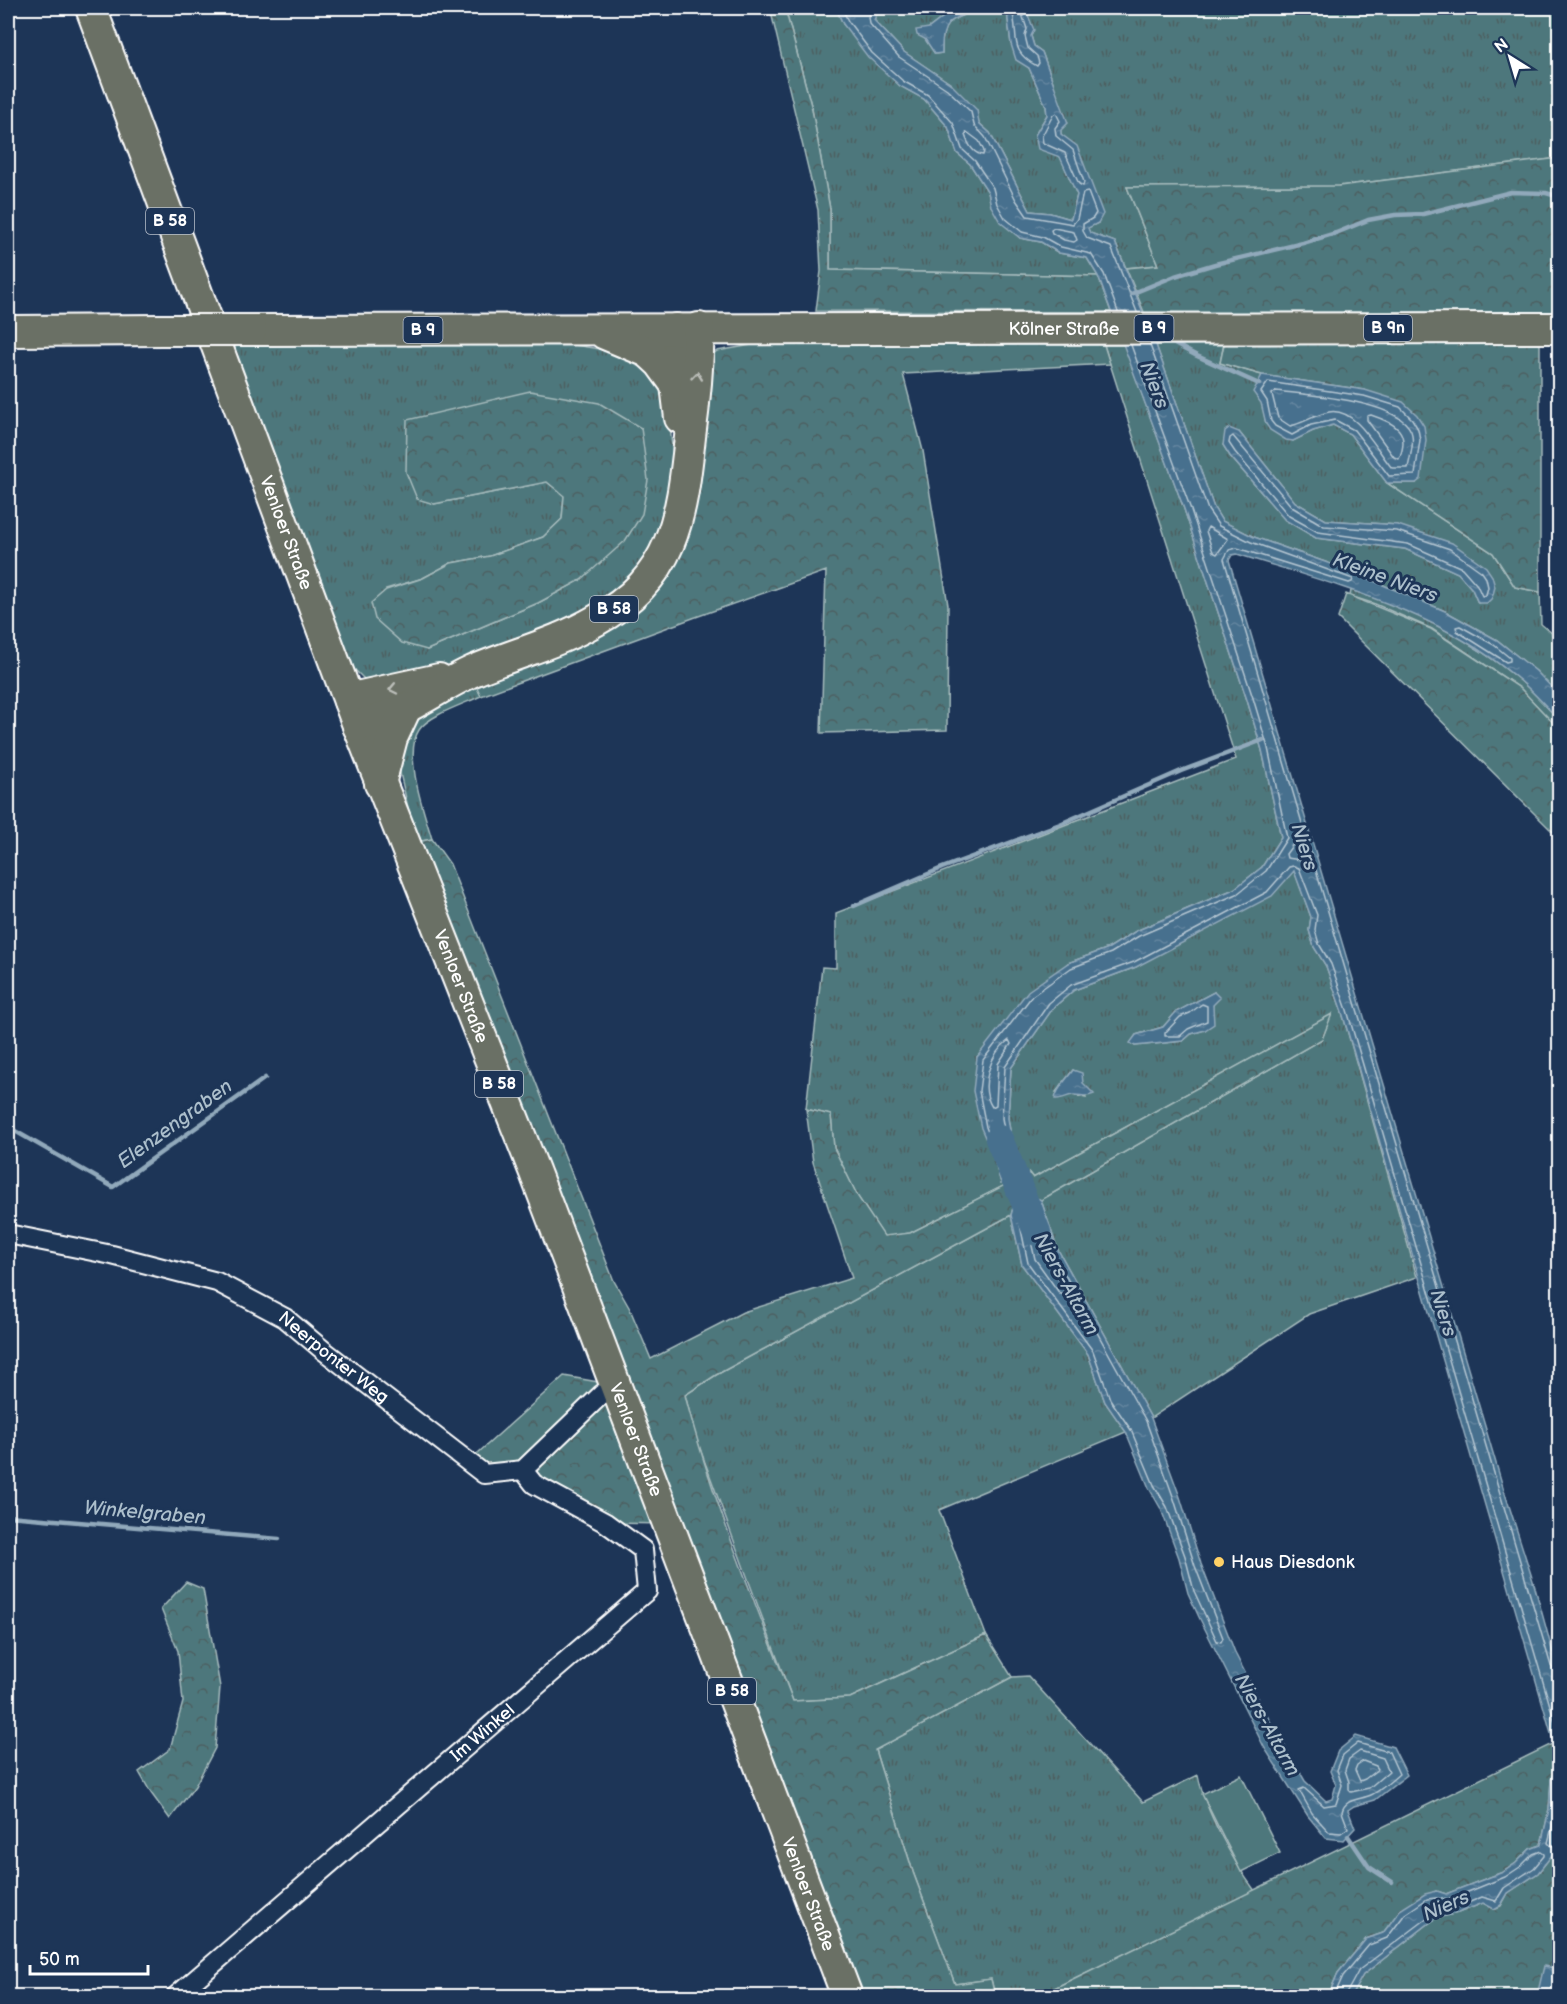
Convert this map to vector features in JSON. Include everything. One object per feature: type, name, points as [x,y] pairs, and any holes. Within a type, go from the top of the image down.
[{"type":"main road","name":"Venloer Straße","points":[[91,8],[353,714],[535,1173],[847,1996]]},
{"type":"main road","name":"B 58","points":[[353,714],[406,708],[471,672],[572,633],[617,608],[654,572],[677,525],[686,476],[698,366],[687,328]]},
{"type":"main road","name":"B 58","points":[[686,476],[676,385],[687,328]]},
{"type":"main road","name":"Kölner Straße","points":[[687,328],[1560,328]]},
{"type":"main road","name":"B 9","points":[[8,330],[687,328]]},
{"type":"main road","points":[[594,329],[648,352],[660,363],[676,385]]},
{"type":"main road","name":"B 58","points":[[353,714],[361,696],[471,672]]},
{"type":"main road","points":[[380,784],[392,738],[406,708]]},
{"type":"street","name":"Neerponter Weg","points":[[8,1234],[112,1255],[217,1282],[285,1318],[484,1474],[523,1470]]},
{"type":"street","points":[[523,1470],[602,1394],[615,1385]]},
{"type":"street","name":"Im Winkel","points":[[176,1996],[647,1592],[644,1550],[606,1523],[534,1484],[523,1470]]},
{"type":"green space","points":[[770,8],[785,8],[812,109],[830,209],[830,270],[1098,276],[1111,312],[816,311],[821,271],[818,210]]},
{"type":"green space","points":[[785,8],[836,8],[843,24],[900,86],[924,99],[948,127],[957,153],[970,164],[988,192],[991,206],[1020,238],[1041,242],[1059,253],[1087,258],[1098,276],[830,270],[830,209],[812,109]]},
{"type":"green space","points":[[879,8],[955,8],[929,28],[925,39],[935,54],[942,53],[943,35],[952,20],[975,11],[975,8],[1003,8],[1007,12],[1011,44],[1029,68],[1046,106],[1047,115],[1035,135],[1060,156],[1077,195],[1071,219],[1050,213],[1030,211],[990,133],[979,123],[951,84],[904,52],[874,20]]},
{"type":"green space","points":[[1025,8],[1559,8],[1559,158],[1339,186],[1127,187],[1158,265],[1126,268],[1115,242],[1090,233],[1087,228],[1098,223],[1061,134],[1053,82],[1042,52],[1034,46],[1031,36],[1033,30]]},
{"type":"green space","points":[[1559,158],[1559,320],[1144,312],[1126,268],[1158,265],[1127,187],[1339,186]]},
{"type":"green space","points":[[1540,337],[1540,592],[1515,587],[1493,553],[1387,483],[1416,483],[1365,390],[1262,375],[1220,363],[1224,344],[1240,338]]},
{"type":"green space","points":[[229,344],[567,344],[620,352],[639,358],[667,392],[674,468],[667,518],[637,573],[600,607],[466,662],[440,670],[374,684],[364,679],[354,669],[344,649]],"holes":[[[641,428],[581,580],[538,603],[427,650],[386,589],[423,578],[451,563],[490,556],[543,537],[562,519],[564,495],[547,482],[434,504]]]},
{"type":"green space","points":[[1224,344],[1220,363],[1262,375],[1259,384],[1266,424],[1293,441],[1313,431],[1333,425],[1350,434],[1387,483],[1493,553],[1515,587],[1540,592],[1541,624],[1559,639],[1559,695],[1536,671],[1497,640],[1445,611],[1345,569],[1254,537],[1222,521],[1214,508],[1156,345]],"holes":[[[1239,432],[1295,502],[1326,520],[1398,525],[1492,598],[1478,603],[1472,589],[1458,573],[1405,549],[1316,538],[1285,520],[1223,445]]]},
{"type":"green space","points":[[752,345],[1104,345],[1110,364],[903,374],[923,451],[948,605],[947,730],[821,733],[826,571],[481,696],[475,683],[645,597],[710,357],[717,351]]},
{"type":"green space","points":[[1104,345],[1124,345],[1184,509],[1262,750],[1281,837],[1262,867],[1234,889],[1136,931],[1109,948],[1068,963],[977,1057],[993,1156],[1001,1183],[1017,1174],[1008,1118],[1011,1068],[1053,1008],[1074,990],[1136,967],[1294,870],[1311,917],[1309,930],[1314,947],[1326,966],[1342,1012],[1417,1277],[1309,1314],[1151,1418],[1057,1248],[1041,1200],[1322,1039],[1331,1015],[1033,1178],[1029,1173],[910,1233],[884,1237],[858,1197],[834,1148],[831,1115],[806,1109],[822,967],[836,968],[836,913],[1236,759]],"holes":[[[1214,992],[1213,1005],[1205,1030],[1191,1034],[1183,1041],[1135,1046],[1131,1043],[1136,1035],[1163,1027],[1176,1012]],[[1073,1070],[1083,1083],[1086,1098],[1056,1092]]]},
{"type":"green space","points":[[530,391],[599,403],[641,428],[648,480],[642,514],[625,541],[581,580],[538,603],[427,650],[402,643],[375,619],[371,603],[386,590],[423,578],[451,563],[490,556],[543,537],[562,519],[564,496],[547,482],[434,504],[417,499],[406,472],[407,420]]},
{"type":"green space","points":[[1351,590],[1416,615],[1480,651],[1517,678],[1533,693],[1559,720],[1559,729],[1520,688],[1432,629],[1375,604],[1350,596]]},
{"type":"green space","points":[[1346,594],[1431,629],[1520,688],[1559,729],[1559,838],[1338,618]]},
{"type":"green space","points":[[475,683],[481,696],[431,719],[419,730],[415,740],[413,753],[416,783],[432,839],[416,842],[400,773],[399,748],[414,716]]},
{"type":"green space","points":[[432,839],[450,864],[614,1281],[630,1309],[651,1359],[743,1312],[852,1278],[813,1162],[806,1109],[831,1115],[834,1148],[858,1197],[884,1236],[910,1233],[1029,1173],[1033,1178],[1332,1014],[1322,1039],[1041,1200],[1030,1195],[1015,1201],[1011,1215],[716,1375],[685,1395],[721,1511],[793,1701],[850,1698],[986,1635],[1012,1677],[875,1750],[913,1872],[955,1984],[991,1979],[995,1996],[849,1996],[416,842]]},
{"type":"green space","points":[[1011,1215],[1022,1265],[1088,1354],[1105,1402],[1126,1432],[939,1510],[986,1635],[850,1698],[793,1701],[696,1438],[685,1395],[716,1375]]},
{"type":"green space","points":[[564,1376],[615,1385],[668,1524],[606,1523],[523,1470],[484,1474],[468,1462]]},
{"type":"green space","points":[[186,1582],[203,1589],[220,1687],[215,1748],[195,1786],[170,1819],[139,1772],[170,1749],[183,1702],[178,1651],[161,1609]]},
{"type":"green space","points":[[1028,1676],[1143,1802],[1198,1775],[1207,1804],[1221,1835],[1255,1891],[1038,1996],[995,1996],[991,1979],[955,1984],[913,1872],[875,1750],[1012,1677]]},
{"type":"green space","points":[[1554,1743],[1558,1760],[1551,1780],[1549,1810],[1541,1845],[1530,1849],[1503,1872],[1446,1894],[1437,1891],[1400,1910],[1383,1933],[1366,1939],[1338,1973],[1328,1996],[1038,1996]]},
{"type":"green space","points":[[1241,1775],[1280,1853],[1241,1872],[1202,1794]]},
{"type":"green space","points":[[1559,1846],[1559,1996],[1351,1996],[1363,1975],[1436,1918],[1458,1913],[1483,1903],[1494,1909],[1501,1906],[1508,1893],[1538,1873]]},
{"type":"water","name":"Niers","points":[[836,8],[879,8],[874,20],[904,52],[951,84],[977,110],[979,123],[990,133],[1030,211],[1050,213],[1071,219],[1077,195],[1060,157],[1038,149],[1035,135],[1047,115],[1046,106],[1029,68],[1016,60],[1011,44],[1007,12],[1003,8],[1025,8],[1034,30],[1031,36],[1034,46],[1042,52],[1068,123],[1061,130],[1061,134],[1077,146],[1103,214],[1098,223],[1088,228],[1090,233],[1115,242],[1156,345],[1214,508],[1222,521],[1254,537],[1345,569],[1445,611],[1497,640],[1536,671],[1559,695],[1559,720],[1523,683],[1486,654],[1419,617],[1348,589],[1237,554],[1232,555],[1229,560],[1503,1487],[1534,1584],[1559,1675],[1559,1846],[1538,1873],[1508,1893],[1501,1905],[1494,1909],[1483,1903],[1458,1913],[1436,1918],[1363,1975],[1351,1996],[1328,1996],[1338,1973],[1366,1939],[1383,1933],[1400,1910],[1425,1894],[1437,1891],[1446,1894],[1503,1872],[1530,1849],[1541,1845],[1549,1810],[1551,1780],[1558,1760],[1554,1743],[1342,1012],[1326,966],[1314,947],[1309,930],[1311,917],[1294,871],[1272,896],[1136,967],[1074,990],[1053,1008],[1011,1068],[1008,1118],[1017,1174],[1001,1183],[981,1128],[973,1091],[977,1057],[1028,991],[1068,963],[1109,948],[1136,931],[1234,889],[1262,867],[1281,837],[1262,750],[1247,700],[1184,509],[1098,276],[1087,258],[1059,253],[1041,242],[1020,238],[1000,222],[991,206],[988,192],[970,164],[957,153],[948,127],[924,99],[900,86],[868,57],[843,24]]},
{"type":"water","points":[[955,8],[975,8],[975,11],[958,17],[948,24],[943,35],[942,53],[935,54],[925,39],[917,35],[916,30],[929,28]]},
{"type":"water","points":[[1262,375],[1365,390],[1403,402],[1417,415],[1424,426],[1426,440],[1421,479],[1416,483],[1387,483],[1350,434],[1333,425],[1313,431],[1293,441],[1286,440],[1270,430],[1266,424],[1261,403],[1253,392]]},
{"type":"water","points":[[1229,428],[1239,432],[1295,502],[1326,520],[1398,525],[1452,543],[1486,567],[1495,587],[1492,598],[1487,603],[1478,603],[1472,589],[1458,573],[1405,549],[1316,538],[1285,520],[1223,445],[1225,431]]},
{"type":"water","points":[[1214,992],[1220,998],[1213,1005],[1214,1024],[1205,1030],[1191,1034],[1183,1041],[1135,1046],[1130,1043],[1136,1035],[1163,1027],[1176,1012]]},
{"type":"water","points":[[1073,1070],[1082,1073],[1083,1083],[1094,1094],[1071,1095],[1055,1099],[1060,1088]]},
{"type":"water","points":[[1030,1195],[1041,1200],[1057,1248],[1151,1418],[1180,1497],[1201,1564],[1236,1655],[1271,1723],[1305,1781],[1326,1801],[1332,1799],[1336,1785],[1330,1771],[1338,1751],[1356,1736],[1393,1747],[1407,1775],[1375,1800],[1348,1810],[1355,1828],[1344,1840],[1326,1838],[1308,1816],[1264,1747],[1188,1593],[1179,1558],[1161,1509],[1149,1488],[1126,1432],[1105,1402],[1088,1354],[1022,1265],[1011,1215],[1015,1201]]},
{"type":"water","points":[[1544,1966],[1559,1969],[1559,1996],[1537,1996]]},
{"type":"waterway","points":[[1131,294],[1175,276],[1303,243],[1368,220],[1395,215],[1423,214],[1511,192],[1546,193],[1560,197]]},
{"type":"waterway","points":[[1169,341],[1259,384]]},
{"type":"waterway","points":[[854,906],[942,868],[1060,824],[1181,771],[1263,740]]},
{"type":"waterway","name":"Elenzengraben","points":[[8,1127],[113,1187],[265,1078]]},
{"type":"waterway","name":"Niers-Altarm","points":[[999,1139],[1037,1232]]},
{"type":"waterway","name":"Winkelgraben","points":[[8,1516],[279,1539]]},
{"type":"waterway","points":[[1348,1836],[1369,1867],[1392,1882]]},
{"type":"place","name":"Haus Diesdonk","points":[[1219,1562]]},
{"type":"water label","name":"Kleine Niers","points":[[1385,578]]}]
